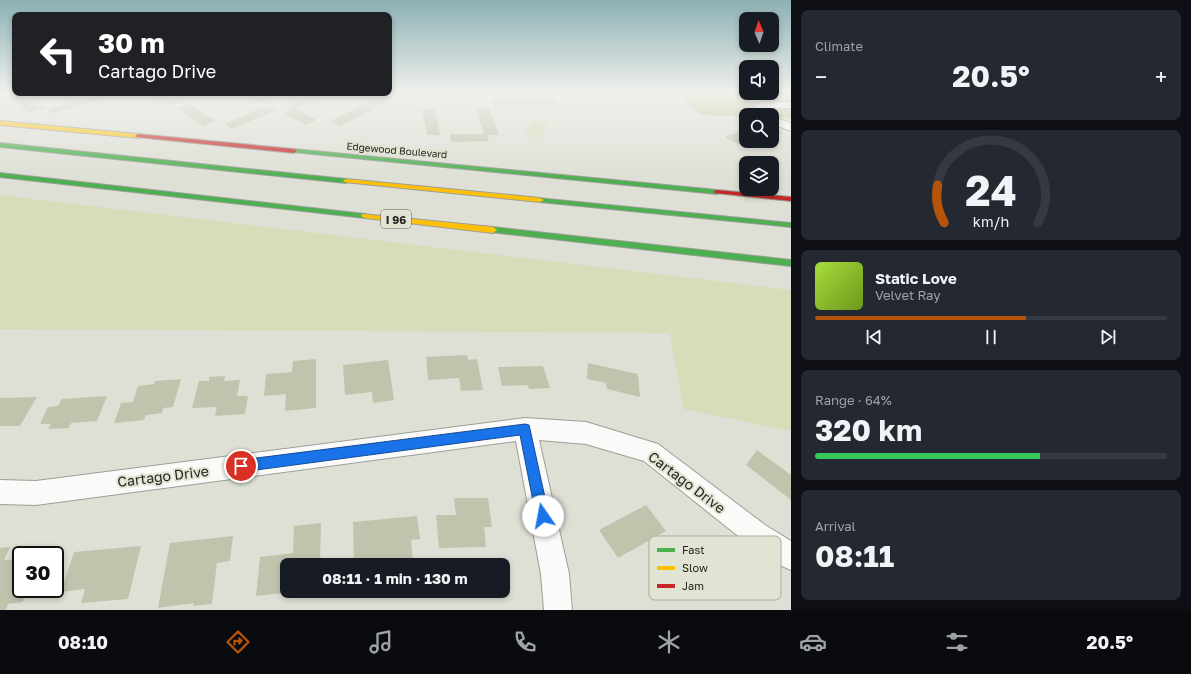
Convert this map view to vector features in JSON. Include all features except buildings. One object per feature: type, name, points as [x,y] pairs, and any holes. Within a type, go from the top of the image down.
[{"type":"main road","name":"Edgewood Boulevard","points":[[0,123],[791,199]]},
{"type":"main road","points":[[0,145],[791,225]]},
{"type":"main road","name":"I 96","points":[[0,175],[791,263]]},
{"type":"street","points":[[779,123],[791,127]]},
{"type":"street","points":[[525,429],[555,574],[558,610]]},
{"type":"street","name":"Cartago Drive","points":[[0,492],[36,493],[525,429],[586,433],[650,452],[759,536]]},
{"type":"street","name":"Cartago Drive","points":[[781,550],[791,557]]},
{"type":"green space","points":[[532,121],[549,122],[540,138],[524,134]]},
{"type":"green space","points":[[0,195],[791,290],[791,431],[683,409],[670,333],[0,329]]},
{"type":"traffic: fast","points":[[0,145],[346,181]]},
{"type":"traffic: fast","points":[[294,151],[717,192]]},
{"type":"traffic: fast","points":[[0,175],[365,216]]},
{"type":"traffic: fast","points":[[540,200],[791,225]]},
{"type":"traffic: fast","points":[[493,230],[791,263]]},
{"type":"traffic: slow","points":[[0,123],[138,136]]},
{"type":"traffic: slow","points":[[346,181],[540,200]]},
{"type":"traffic: slow","points":[[365,216],[493,230]]},
{"type":"traffic: jam","points":[[138,136],[294,151]]},
{"type":"traffic: jam","points":[[717,192],[791,199]]},
{"type":"route","points":[[241,466],[525,429],[543,516]]}]
